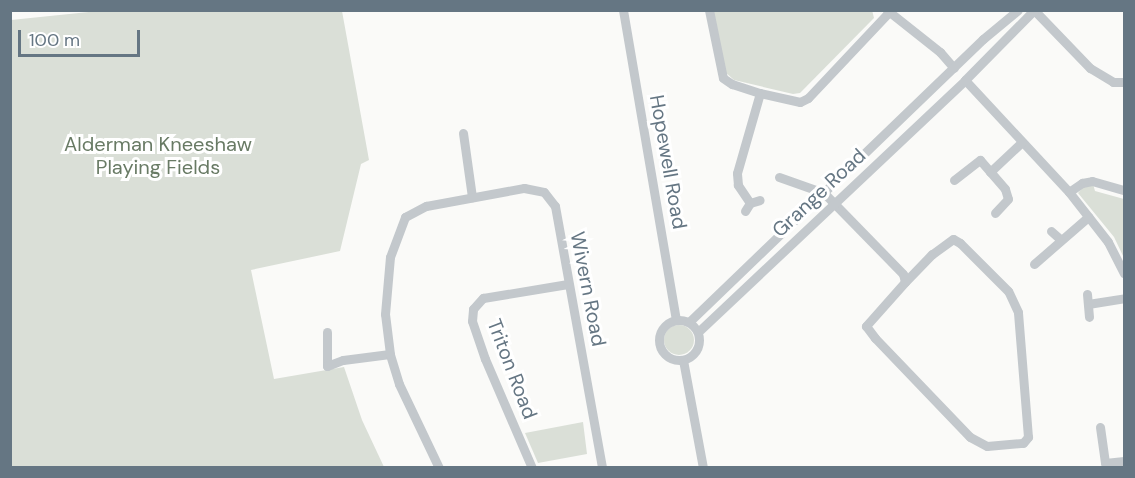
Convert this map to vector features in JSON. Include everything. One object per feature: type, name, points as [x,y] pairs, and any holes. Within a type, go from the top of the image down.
[{"type":"street","name":"Hopewell Road","points":[[623,10],[676,320]]},
{"type":"street","points":[[709,10],[721,74],[732,84],[789,101],[800,102],[808,98],[888,11],[940,52],[954,68]]},
{"type":"street","name":"Grange Road","points":[[689,322],[954,68],[1018,10]]},
{"type":"street","points":[[1034,10],[1090,68],[1113,82],[1125,82]]},
{"type":"street","name":"Grange Road","points":[[698,332],[965,80],[1034,10]]},
{"type":"street","points":[[965,80],[1069,192],[1108,242],[1125,273]]},
{"type":"street","points":[[752,205],[738,185],[737,173],[760,93]]},
{"type":"street","points":[[463,134],[472,196]]},
{"type":"street","points":[[990,172],[1022,142]]},
{"type":"street","points":[[954,180],[980,160],[1005,189],[1008,199],[995,213]]},
{"type":"street","name":"Grange Road","points":[[779,177],[824,193]]},
{"type":"street","points":[[1069,192],[1082,183],[1092,181],[1125,190]]},
{"type":"street","name":"Wivern Road","points":[[439,468],[399,384],[390,354],[385,314],[390,257],[405,217],[426,206],[524,188],[544,192],[555,206],[595,418],[602,468]]},
{"type":"street","points":[[824,193],[903,274],[905,282]]},
{"type":"street","points":[[1034,264],[1088,217]]},
{"type":"street","points":[[1051,231],[1061,240]]},
{"type":"street","points":[[953,239],[960,243],[1008,291],[1018,312],[1028,436],[1023,443],[987,446],[970,437],[870,332],[866,326],[905,282],[932,254],[953,239]]},
{"type":"street","name":"Triton Road","points":[[532,468],[485,359],[474,327],[473,309],[483,298],[568,284]]},
{"type":"street","points":[[1089,317],[1088,299],[1125,298]]},
{"type":"street","points":[[676,320],[689,322],[698,332],[697,350],[683,360],[665,355],[659,344],[661,331],[676,320]]},
{"type":"street","points":[[327,332],[327,366],[343,360],[390,354]]},
{"type":"street","points":[[683,360],[703,468]]},
{"type":"street","points":[[1100,427],[1105,463],[1125,461]]},
{"type":"green space","name":"Alderman Kneeshaw Playing Fields","points":[[108,10],[342,11],[369,160],[361,164],[340,251],[251,270],[274,379],[344,367],[362,420],[384,467],[11,467],[11,20]]},
{"type":"green space","points":[[872,10],[874,18],[800,93],[793,94],[734,80],[724,71],[712,11]]},
{"type":"green space","points":[[1093,184],[1095,191],[1124,199],[1124,258],[1114,237],[1078,193],[1085,185]]},
{"type":"green space","points":[[679,325],[690,329],[694,340],[690,351],[679,355],[668,351],[664,340],[668,329]]},
{"type":"green space","points":[[583,422],[587,454],[538,463],[525,433]]}]
